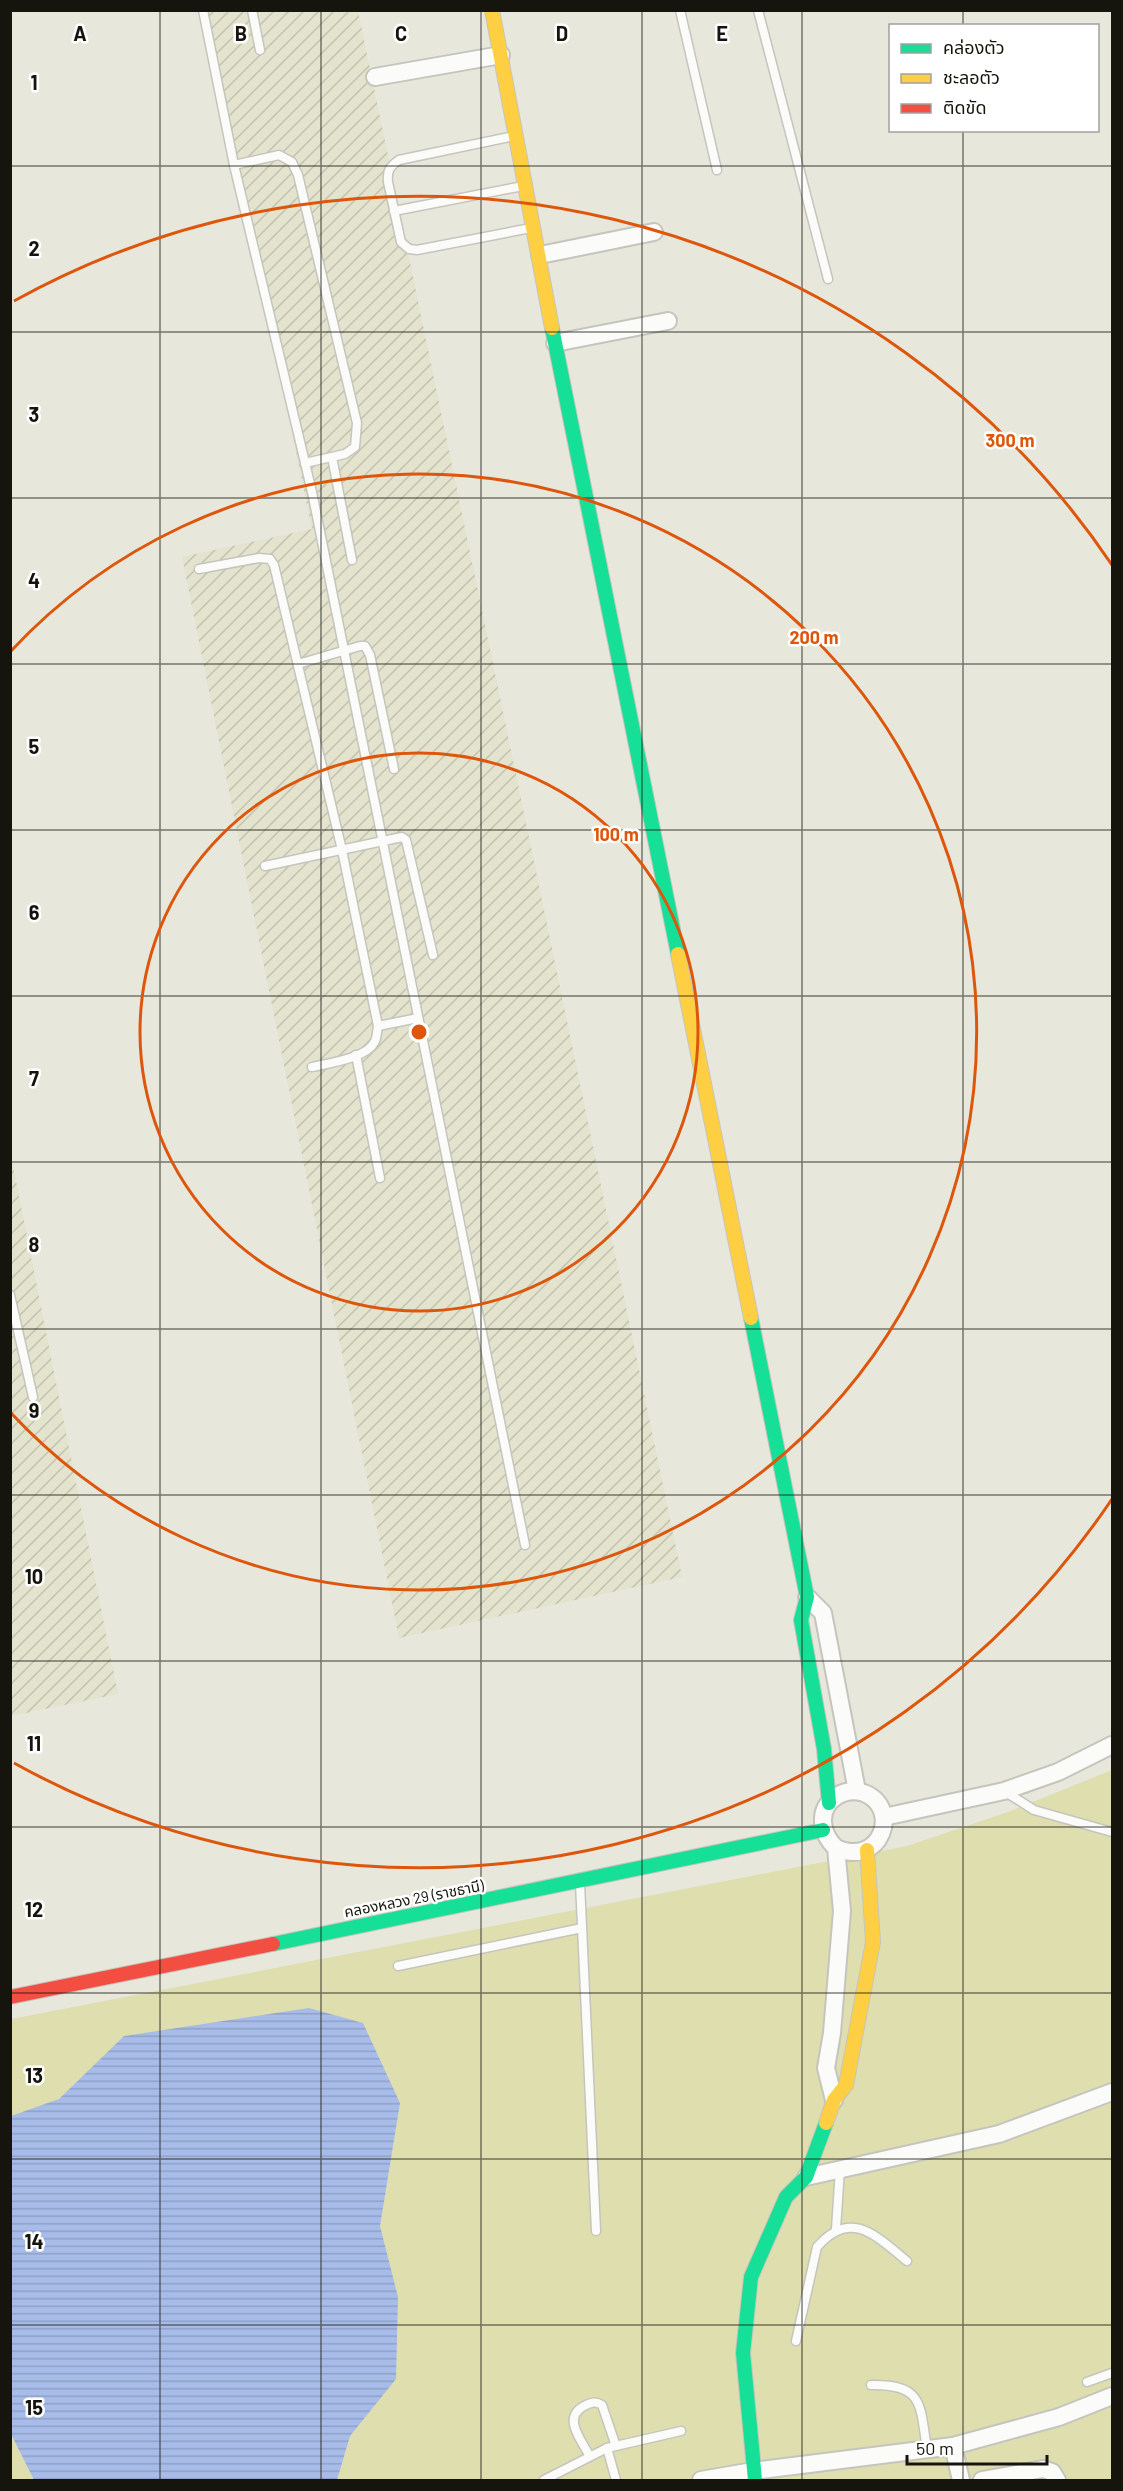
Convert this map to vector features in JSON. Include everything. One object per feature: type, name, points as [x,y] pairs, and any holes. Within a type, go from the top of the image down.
[{"type":"street","points":[[492,10],[555,343],[807,1597],[801,1620],[824,1749],[829,1803]]},
{"type":"street","points":[[375,77],[501,55]]},
{"type":"street","points":[[540,255],[654,232]]},
{"type":"street","points":[[555,343],[668,321]]},
{"type":"street","points":[[807,1597],[824,1613],[857,1791]]},
{"type":"street","points":[[884,1817],[1004,1791],[1058,1772],[1113,1745]]},
{"type":"street","points":[[857,1791],[868,1795],[878,1804],[884,1817],[883,1831],[876,1843],[867,1850],[857,1853],[836,1848],[827,1839],[824,1830],[823,1815],[829,1803],[837,1796],[847,1792],[857,1791]]},
{"type":"street","name":"คลองหลวง 29 (ราชธานี)","points":[[10,1997],[580,1882],[824,1830]]},
{"type":"street","points":[[834,2100],[826,2068],[842,1911],[836,1848]]},
{"type":"street","points":[[754,2476],[743,2353],[751,2277],[786,2197],[806,2177],[834,2100],[846,2085],[873,1942],[867,1850]]},
{"type":"street","points":[[806,2177],[999,2134],[1113,2092]]},
{"type":"street","points":[[701,2481],[754,2476],[953,2446],[1059,2417],[1113,2396]]},
{"type":"street","points":[[953,2446],[961,2481]]},
{"type":"street","points":[[982,2481],[1048,2469],[1057,2481]]},
{"type":"lane","points":[[202,10],[234,165],[305,463],[525,1545]]},
{"type":"lane","points":[[252,10],[260,50]]},
{"type":"lane","points":[[680,10],[717,170]]},
{"type":"lane","points":[[758,10],[828,279]]},
{"type":"lane","points":[[517,135],[399,160],[387,172],[394,211],[402,242],[409,249],[417,250],[534,227]]},
{"type":"lane","points":[[234,165],[279,155],[292,162],[298,176],[357,423],[355,447],[345,454],[305,463]]},
{"type":"lane","points":[[394,211],[526,186]]},
{"type":"lane","points":[[332,457],[352,560]]},
{"type":"lane","points":[[199,569],[259,558],[270,559],[277,574],[342,850],[378,1026],[375,1041],[369,1050],[312,1067]]},
{"type":"lane","points":[[298,664],[365,646],[370,655],[394,770]]},
{"type":"lane","points":[[265,866],[402,837],[406,840],[433,956]]},
{"type":"lane","points":[[378,1026],[418,1018]]},
{"type":"lane","points":[[356,1055],[380,1178]]},
{"type":"lane","points":[[10,1295],[33,1396]]},
{"type":"lane","points":[[1004,1791],[1034,1810],[1113,1832]]},
{"type":"lane","points":[[580,1882],[596,2231]]},
{"type":"lane","points":[[398,1966],[582,1928]]},
{"type":"lane","points":[[836,2229],[840,2169]]},
{"type":"lane","points":[[796,2341],[817,2247],[836,2229],[848,2227],[875,2236],[907,2261]]},
{"type":"lane","points":[[1087,2382],[1113,2373]]},
{"type":"lane","points":[[871,2385],[900,2386],[910,2392],[920,2407],[927,2450]]},
{"type":"lane","points":[[589,2455],[574,2426],[573,2418],[576,2412],[597,2402],[602,2405],[616,2481]]},
{"type":"lane","points":[[544,2481],[589,2455],[611,2447],[681,2431]]},
{"type":"shaded area","points":[[205,11],[358,11],[682,1577],[399,1638],[182,557],[312,529]]},
{"type":"shaded area","points":[[10,1151],[118,1694],[11,1716],[10,1716]]},
{"type":"green space","points":[[1112,1770],[1112,2480],[11,2480],[11,2019],[907,1846],[1008,1812]]},
{"type":"water","points":[[309,2008],[363,2023],[400,2103],[380,2226],[398,2297],[396,2379],[350,2436],[337,2480],[34,2480],[11,2434],[11,2116],[59,2099],[124,2036]]},
{"type":"traffic: fast","points":[[552,328],[678,954]]},
{"type":"traffic: fast","points":[[751,1318],[807,1597],[801,1620],[824,1749],[829,1803]]},
{"type":"traffic: fast","points":[[273,1944],[823,1830]]},
{"type":"traffic: fast","points":[[755,2480],[743,2353],[751,2277],[786,2197],[806,2177],[826,2123]]},
{"type":"traffic: slow","points":[[492,10],[552,328]]},
{"type":"traffic: slow","points":[[678,954],[751,1318]]},
{"type":"traffic: slow","points":[[826,2123],[834,2100],[846,2085],[873,1942],[867,1850]]},
{"type":"traffic: jam","points":[[10,1997],[273,1944]]}]
